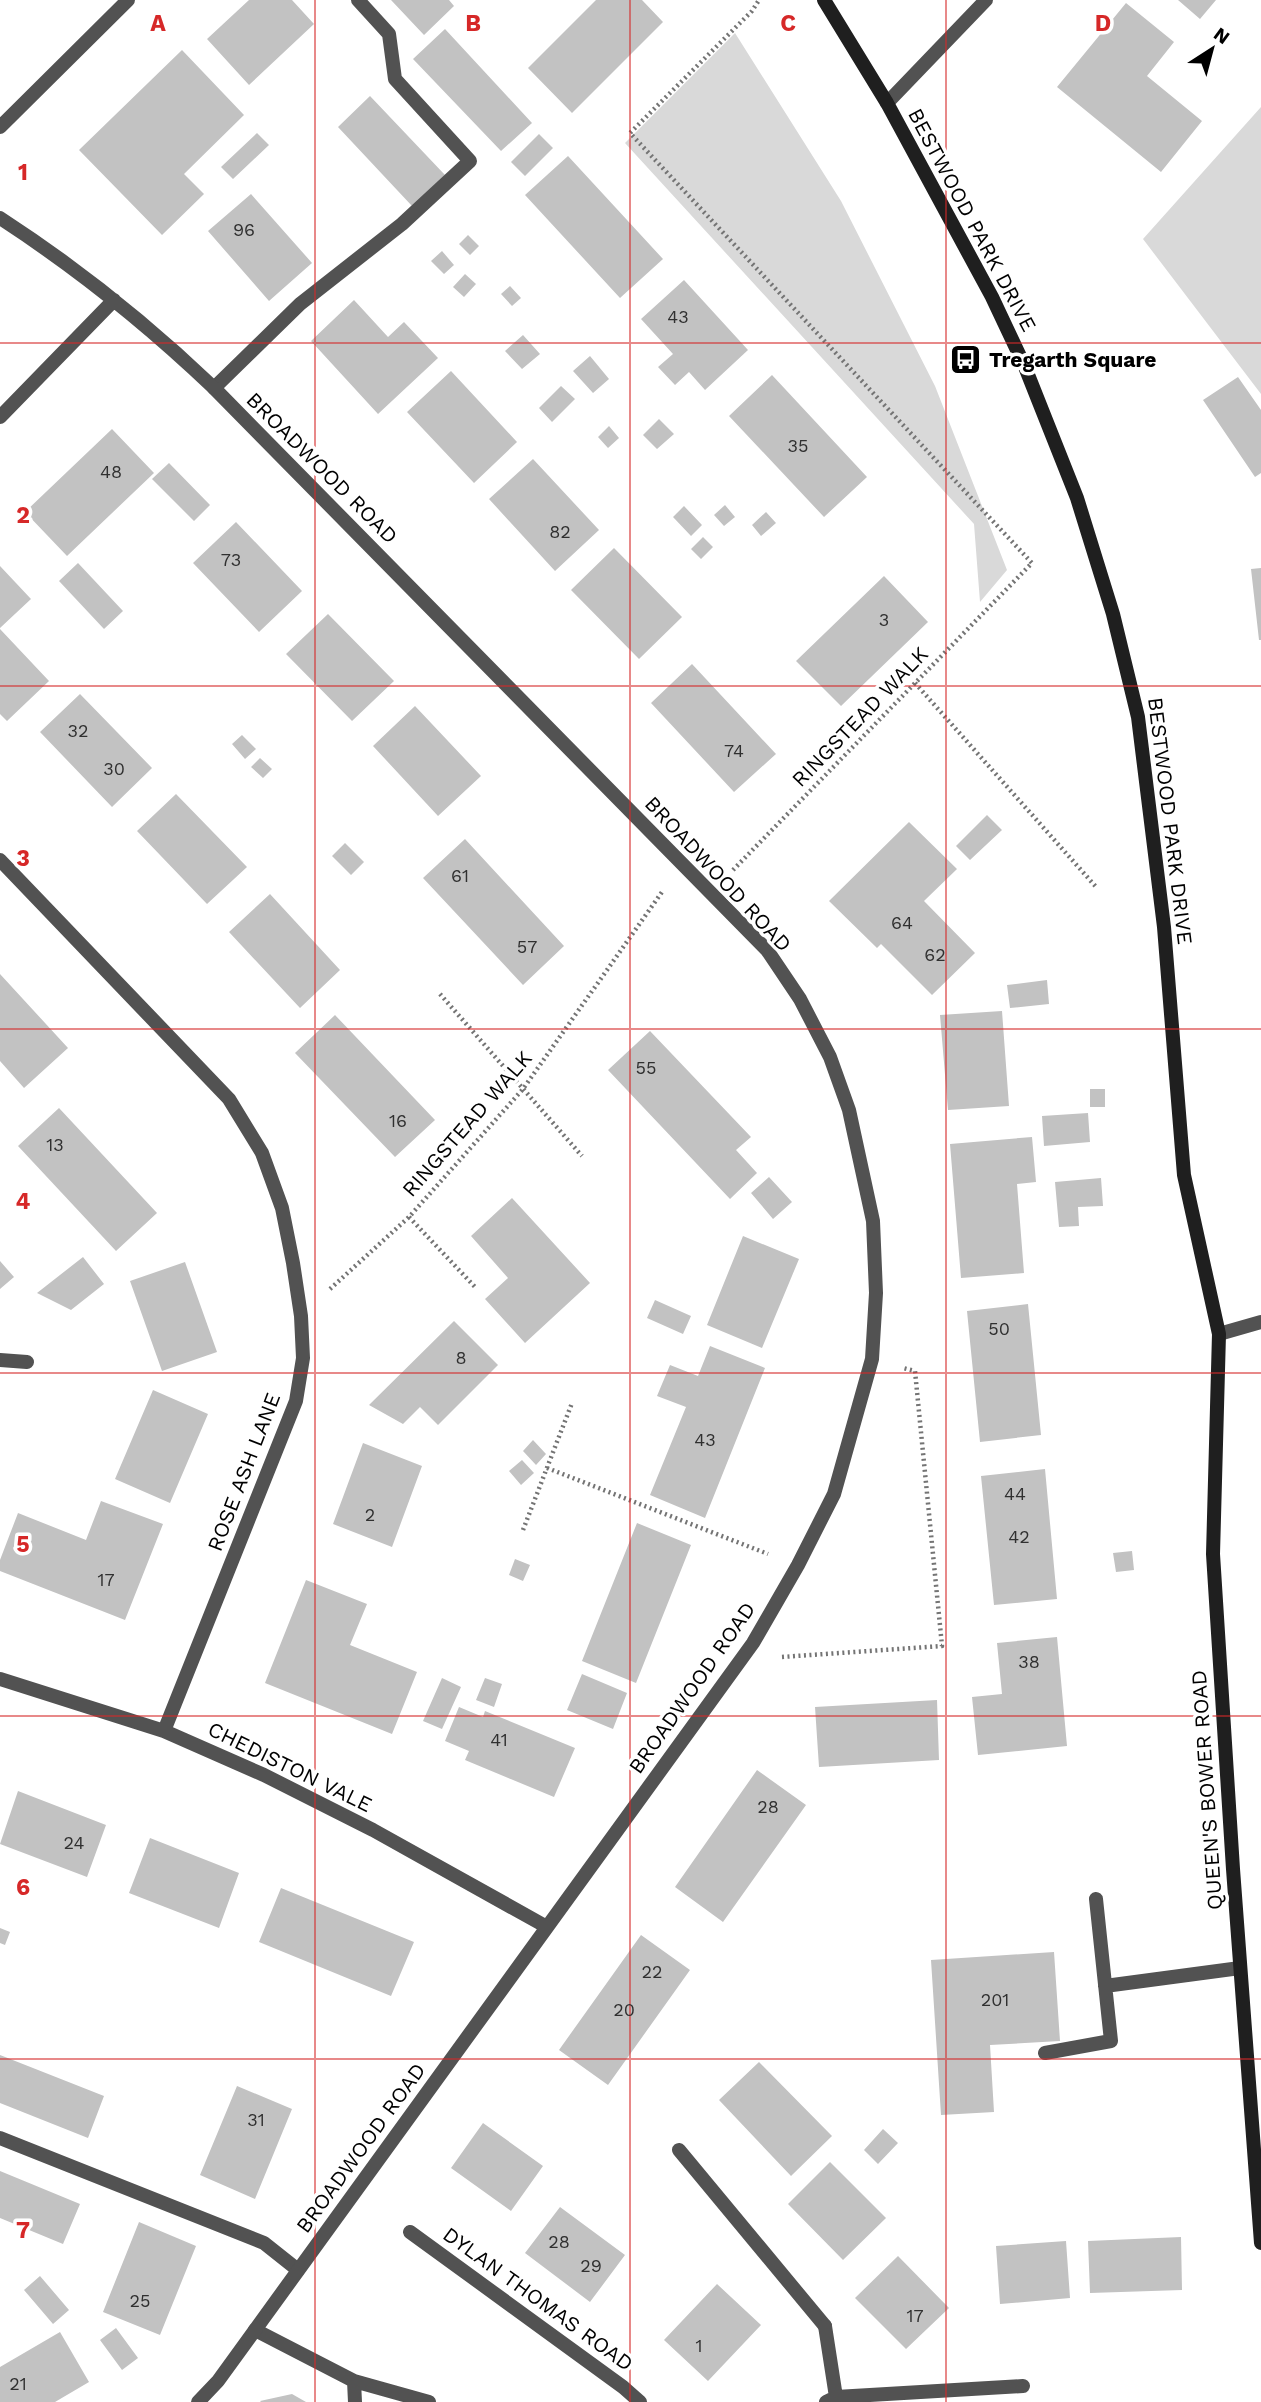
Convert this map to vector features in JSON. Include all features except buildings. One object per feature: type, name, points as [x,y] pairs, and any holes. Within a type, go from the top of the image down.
[{"type":"street","points":[[0,127],[128,0]]},
{"type":"street","points":[[214,388],[300,304],[402,224],[470,161],[395,79],[389,34],[358,0]]},
{"type":"street","name":"BESTWOOD PARK DRIVE","points":[[824,0],[887,103],[992,297],[1025,367],[1077,498],[1113,614],[1138,717],[1164,927],[1184,1175],[1219,1334]]},
{"type":"street","points":[[887,103],[986,0]]},
{"type":"street","name":"BROADWOOD ROAD","points":[[0,218],[40,244],[114,300],[214,388],[767,950],[800,999],[830,1057],[849,1110],[873,1221],[876,1293],[872,1359],[834,1493],[798,1565],[753,1643],[218,2381],[198,2402]]},
{"type":"street","points":[[0,417],[114,300]]},
{"type":"street","name":"ROSE ASH LANE","points":[[0,860],[229,1099],[262,1153],[282,1208],[293,1263],[301,1316],[303,1358],[296,1401],[164,1731]]},
{"type":"street","points":[[1219,1334],[1261,1322]]},
{"type":"street","name":"QUEEN'S BOWER ROAD","points":[[1219,1334],[1213,1554],[1261,2243]]},
{"type":"street","points":[[0,1360],[27,1362]]},
{"type":"street","name":"CHEDISTON VALE","points":[[0,1679],[164,1731],[264,1775],[373,1830],[547,1927]]},
{"type":"street","points":[[1045,2053],[1111,2041],[1096,1899]]},
{"type":"street","points":[[1105,1986],[1240,1968]]},
{"type":"street","points":[[0,2138],[264,2243],[298,2270]]},
{"type":"street","points":[[678,2150],[825,2326],[831,2400],[1023,2386]]},
{"type":"street","name":"DYLAN THOMAS ROAD","points":[[410,2232],[640,2402]]},
{"type":"street","points":[[255,2330],[354,2381],[429,2402]]},
{"type":"street","points":[[354,2381],[355,2402]]},
{"type":"path","name":"RINGSTEAD WALK","points":[[710,893],[1032,563],[630,133],[752,11],[759,0]]},
{"type":"path","points":[[915,684],[1097,888]]},
{"type":"path","name":"RINGSTEAD WALK","points":[[301,1316],[409,1217],[523,1089],[682,863]]},
{"type":"path","points":[[440,994],[582,1156]]},
{"type":"path","points":[[409,1217],[476,1288]]},
{"type":"path","points":[[753,1643],[784,1658],[942,1646],[915,1371],[872,1359]]},
{"type":"path","points":[[523,1530],[572,1403]]},
{"type":"path","points":[[547,1468],[798,1565]]},
{"type":"shaded area","points":[[735,33],[841,201],[935,386],[1007,570],[980,602],[974,524],[625,143]]},
{"type":"shaded area","points":[[1261,107],[1261,394],[1143,239]]},
{"type":"place","name":"Tregarth Square","points":[[966,360]]}]
